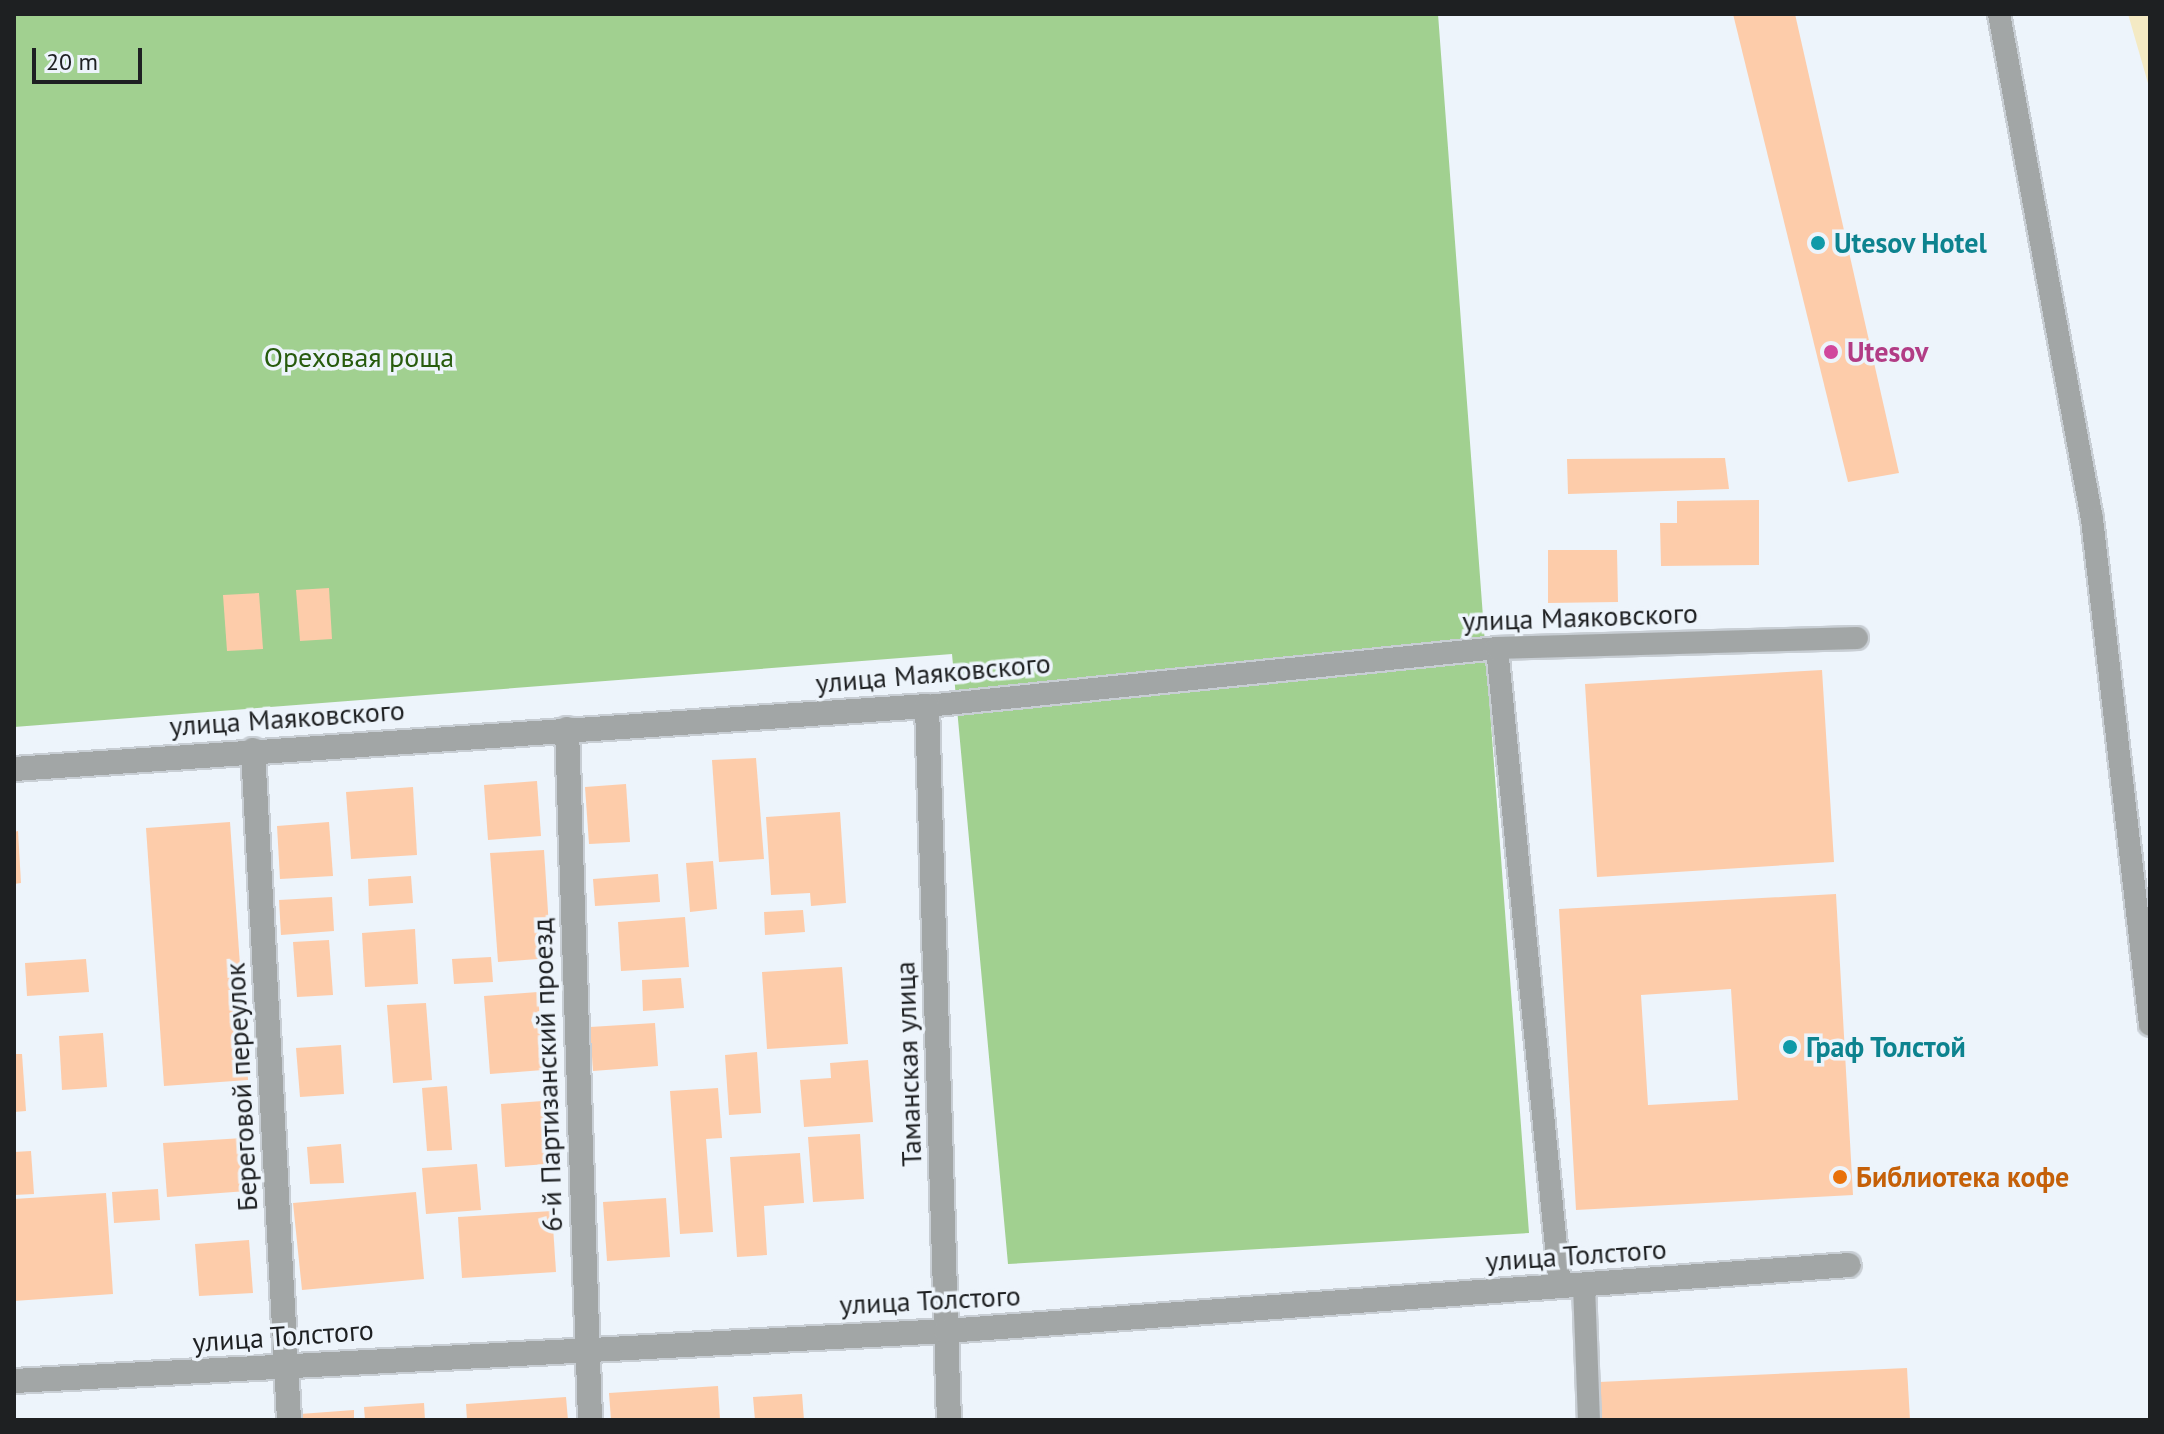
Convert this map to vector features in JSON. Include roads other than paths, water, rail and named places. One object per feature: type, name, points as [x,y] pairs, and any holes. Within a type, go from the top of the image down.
[{"type":"street","name":"улица Маяковского","points":[[14,769],[253,750],[927,706]]},
{"type":"street","name":"Таманская улица","points":[[927,706],[949,1420]]},
{"type":"street","name":"6-й Партизанский проезд","points":[[567,729],[585,1345],[590,1420]]},
{"type":"street","name":"Береговой переулок","points":[[253,750],[289,1420]]},
{"type":"street","name":"улица Толстого","points":[[14,1381],[286,1367],[585,1345],[946,1331],[1849,1265]]},
{"type":"lane","points":[[1999,14],[2092,519],[2150,1025]]},
{"type":"lane","name":"улица Маяковского","points":[[927,706],[1497,648],[1857,638]]},
{"type":"lane","points":[[1497,648],[1589,1420]]},
{"type":"place","name":"Utesov Hotel","points":[[1818,243]]},
{"type":"place","name":"Utesov","points":[[1831,352]]},
{"type":"place","name":"Граф Толстой","points":[[1790,1047]]},
{"type":"place","name":"Библиотека кофе","points":[[1840,1177]]},
{"type":"park label","name":"Ореховая роща","points":[[359,357]]}]
